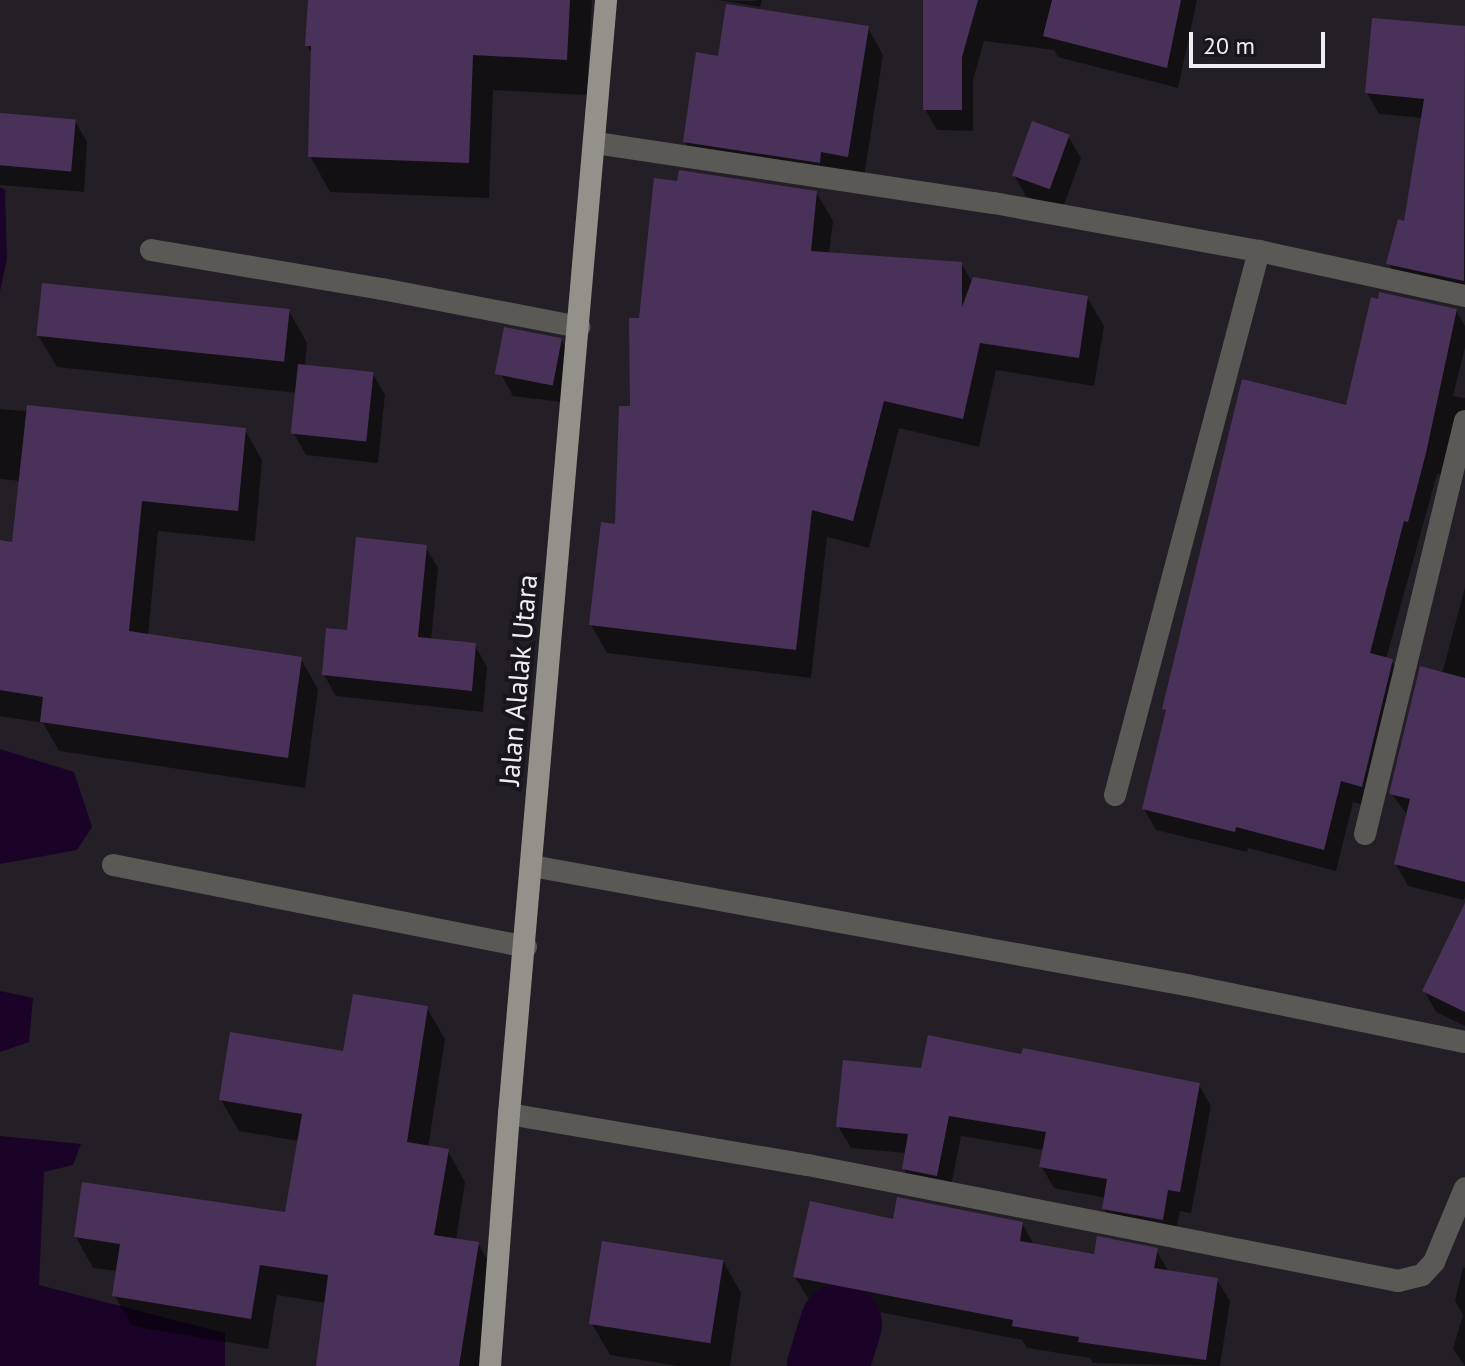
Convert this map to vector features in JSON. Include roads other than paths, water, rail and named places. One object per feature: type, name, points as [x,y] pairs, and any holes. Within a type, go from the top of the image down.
[{"type":"main road","name":"Jalan Alalak Utara","points":[[490,1366],[606,0]]},
{"type":"street","points":[[596,143],[994,203],[1259,251],[1465,296]]},
{"type":"street","points":[[151,250],[382,289],[579,327]]},
{"type":"street","points":[[1115,795],[1259,251]]},
{"type":"street","points":[[1365,834],[1465,421]]},
{"type":"street","points":[[113,865],[526,947]]},
{"type":"street","points":[[532,866],[1187,985],[1465,1042]]},
{"type":"street","points":[[509,1114],[808,1165],[1398,1281],[1422,1275],[1434,1262],[1465,1188]]},
{"type":"waterway","points":[[828,1366],[841,1324]]}]
